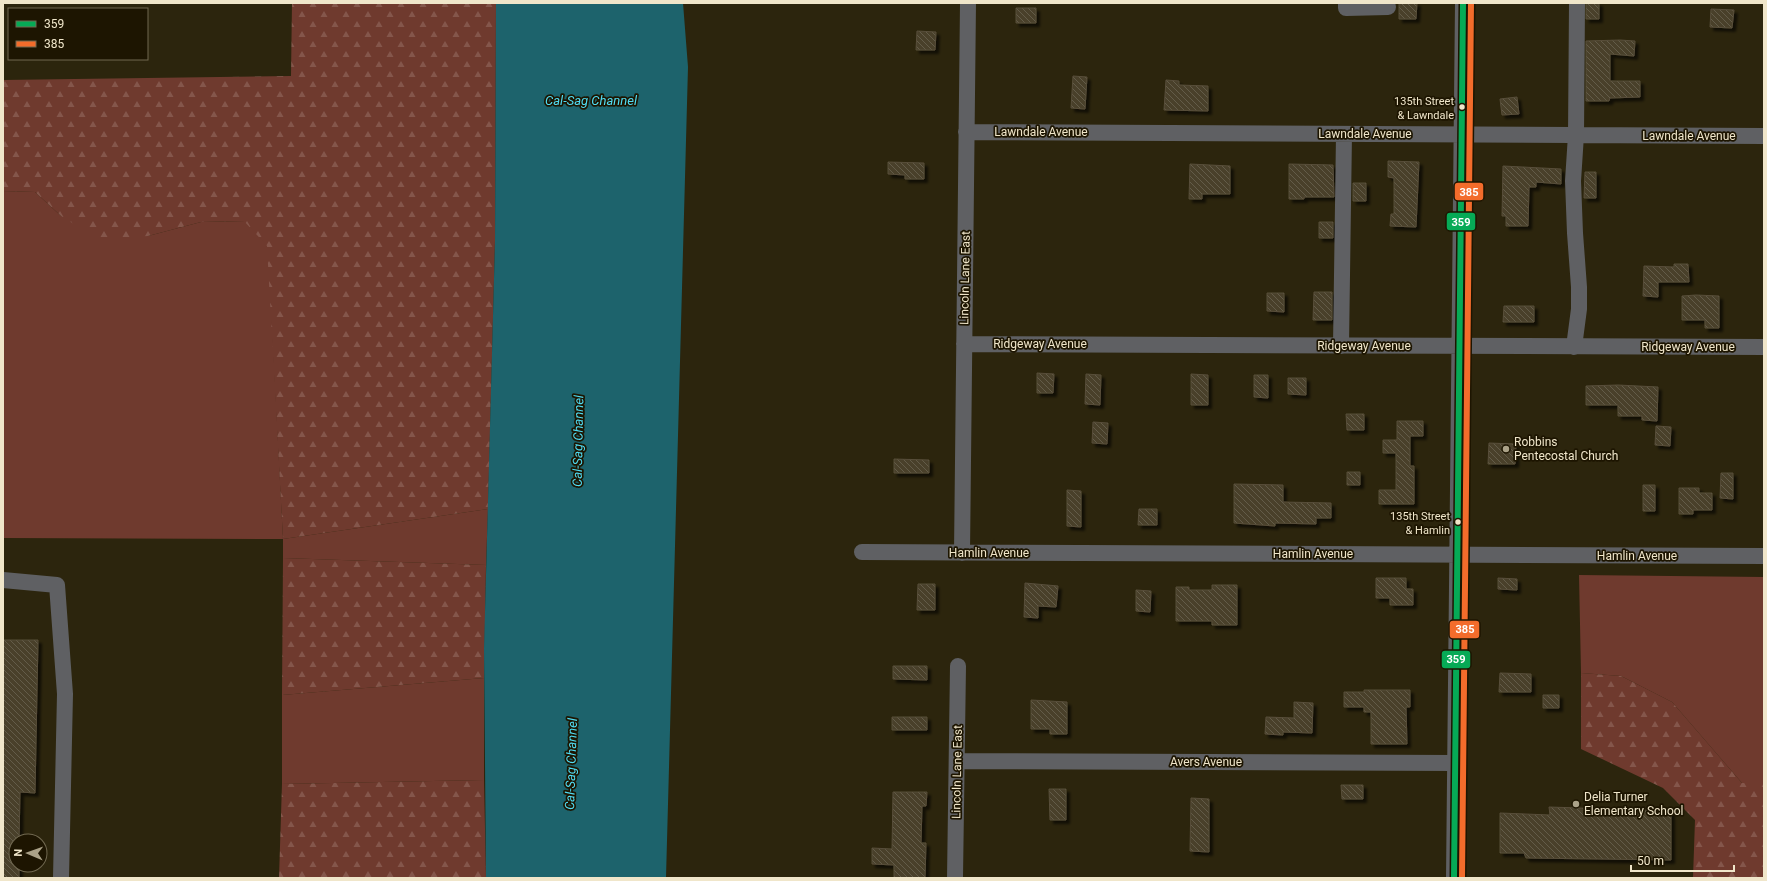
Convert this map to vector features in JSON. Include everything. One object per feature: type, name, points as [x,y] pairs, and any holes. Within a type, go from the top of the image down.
[{"type":"street","name":"Lincoln Lane East","points":[[962,553],[968,3]]},
{"type":"street","points":[[1346,3],[1346,8],[1388,7]]},
{"type":"street","points":[[1454,878],[1463,3]]},
{"type":"street","points":[[1574,347],[1579,309],[1574,205],[1578,3]]},
{"type":"street","name":"Lawndale Avenue","points":[[966,132],[1764,136]]},
{"type":"street","points":[[1341,346],[1344,134]]},
{"type":"street","name":"Ridgeway Avenue","points":[[964,344],[1764,347]]},
{"type":"street","name":"Hamlin Avenue","points":[[862,552],[1764,556]]},
{"type":"street","points":[[3,580],[57,585],[65,694],[61,878]]},
{"type":"street","name":"Lincoln Lane East","points":[[955,878],[958,666]]},
{"type":"street","name":"Avers Avenue","points":[[957,761],[1455,763]]},
{"type":"green space","points":[[292,3],[496,3],[495,241],[488,509],[283,539],[267,246],[244,221],[201,222],[148,236],[98,239],[61,216],[35,192],[3,191],[3,80],[291,76]]},
{"type":"green space","points":[[3,191],[35,192],[61,216],[148,236],[201,222],[245,221],[268,246],[283,539],[3,538]]},
{"type":"green space","points":[[488,509],[486,565],[283,558],[283,539]]},
{"type":"green space","points":[[283,558],[486,565],[484,678],[282,695]]},
{"type":"green space","points":[[1579,575],[1764,577],[1764,783],[1742,783],[1672,702],[1621,676],[1581,673]]},
{"type":"green space","points":[[1581,673],[1621,676],[1672,702],[1742,783],[1764,783],[1764,878],[1693,878],[1695,820],[1663,788],[1581,749]]},
{"type":"green space","points":[[484,678],[484,780],[282,784],[282,695]]},
{"type":"green space","points":[[484,780],[486,878],[279,878],[282,784]]},
{"type":"water","name":"Cal-Sag Channel","points":[[496,3],[683,3],[688,67],[666,878],[486,878],[484,649],[495,241]]},
{"type":"building","points":[[1399,3],[1417,3],[1416,19],[1399,19]]},
{"type":"building","points":[[1586,3],[1599,3],[1599,19],[1586,19]]},
{"type":"building","points":[[1016,8],[1036,8],[1036,23],[1016,23]]},
{"type":"building","points":[[1711,9],[1734,10],[1732,28],[1710,27]]},
{"type":"building","points":[[917,31],[936,32],[935,50],[916,50]]},
{"type":"building","points":[[1586,41],[1635,41],[1634,56],[1610,54],[1610,81],[1640,81],[1640,97],[1610,98],[1609,101],[1586,101]]},
{"type":"building","points":[[1073,76],[1087,77],[1085,109],[1071,108]]},
{"type":"building","points":[[1166,80],[1179,81],[1179,85],[1208,86],[1208,111],[1164,110]]},
{"type":"building","points":[[1517,97],[1519,114],[1502,115],[1500,99]]},
{"type":"building","points":[[1388,161],[1419,162],[1416,227],[1390,226],[1391,214],[1394,214],[1394,178],[1388,177]]},
{"type":"building","points":[[888,162],[924,163],[924,179],[905,179],[905,175],[888,174]]},
{"type":"building","points":[[1190,164],[1230,166],[1230,194],[1202,194],[1202,199],[1189,199]]},
{"type":"building","points":[[1289,164],[1333,165],[1334,197],[1304,197],[1304,199],[1289,199]]},
{"type":"building","points":[[1503,166],[1561,169],[1561,184],[1536,182],[1536,187],[1529,187],[1528,226],[1506,226],[1506,216],[1502,216]]},
{"type":"building","points":[[1585,172],[1596,172],[1596,198],[1584,198]]},
{"type":"building","points":[[1353,183],[1366,183],[1366,201],[1353,201]]},
{"type":"building","points":[[1319,222],[1333,222],[1333,238],[1319,238]]},
{"type":"building","points":[[1674,264],[1688,264],[1689,282],[1658,282],[1658,297],[1643,296],[1644,266],[1674,267]]},
{"type":"building","points":[[1314,292],[1332,292],[1332,320],[1313,320]]},
{"type":"building","points":[[1267,293],[1284,293],[1284,312],[1267,311]]},
{"type":"building","points":[[1682,296],[1719,296],[1719,328],[1705,328],[1705,320],[1682,320]]},
{"type":"building","points":[[1504,306],[1534,306],[1534,322],[1503,322]]},
{"type":"building","points":[[1037,373],[1054,374],[1053,393],[1037,393]]},
{"type":"building","points":[[1086,374],[1101,375],[1100,405],[1085,404]]},
{"type":"building","points":[[1191,374],[1208,375],[1208,405],[1191,405]]},
{"type":"building","points":[[1254,375],[1268,375],[1268,398],[1254,397]]},
{"type":"building","points":[[1288,378],[1306,378],[1306,395],[1288,394]]},
{"type":"building","points":[[1618,385],[1658,387],[1657,421],[1642,420],[1642,416],[1618,416],[1618,405],[1586,405],[1586,386]]},
{"type":"building","points":[[1346,414],[1364,414],[1364,430],[1347,430]]},
{"type":"building","points":[[1397,421],[1423,421],[1423,436],[1410,436],[1410,466],[1414,466],[1414,504],[1379,504],[1379,490],[1396,490],[1396,453],[1383,453],[1383,440],[1397,440]]},
{"type":"building","points":[[1093,422],[1108,423],[1107,444],[1092,443]]},
{"type":"building","points":[[1656,426],[1671,427],[1670,446],[1655,445]]},
{"type":"building","points":[[1489,443],[1516,444],[1515,464],[1488,464]]},
{"type":"building","points":[[894,459],[929,460],[929,473],[894,473]]},
{"type":"building","points":[[1347,472],[1360,472],[1360,485],[1347,485]]},
{"type":"building","points":[[1721,473],[1733,473],[1733,499],[1720,498]]},
{"type":"building","points":[[1234,484],[1283,485],[1283,502],[1331,503],[1331,518],[1316,518],[1316,524],[1275,523],[1275,526],[1234,523]]},
{"type":"building","points":[[1643,485],[1655,485],[1655,511],[1643,511]]},
{"type":"building","points":[[1679,488],[1699,488],[1699,493],[1712,493],[1712,510],[1693,510],[1693,514],[1679,514]]},
{"type":"building","points":[[1067,490],[1081,491],[1081,527],[1067,526]]},
{"type":"building","points":[[1139,509],[1157,509],[1157,525],[1138,525]]},
{"type":"building","points":[[1376,578],[1406,578],[1406,589],[1413,589],[1413,605],[1390,605],[1390,598],[1376,598]]},
{"type":"building","points":[[1498,578],[1517,579],[1517,590],[1498,589]]},
{"type":"building","points":[[1025,583],[1058,586],[1056,607],[1038,606],[1038,618],[1024,617]]},
{"type":"building","points":[[918,584],[935,584],[935,610],[917,610]]},
{"type":"building","points":[[1212,585],[1237,585],[1237,625],[1212,625],[1212,621],[1176,621],[1176,587],[1189,587],[1189,590],[1212,590]]},
{"type":"building","points":[[1136,590],[1151,591],[1150,612],[1136,611]]},
{"type":"building","points":[[3,640],[38,640],[35,793],[20,792],[19,833],[8,833],[8,873],[19,873],[19,878],[3,878]]},
{"type":"building","points":[[893,666],[927,666],[927,680],[893,679]]},
{"type":"building","points":[[1500,673],[1531,674],[1531,692],[1499,692]]},
{"type":"building","points":[[1364,690],[1410,690],[1410,707],[1406,707],[1407,744],[1371,744],[1371,712],[1364,712],[1364,707],[1344,707],[1344,692],[1364,692]]},
{"type":"building","points":[[1543,695],[1559,695],[1559,708],[1543,708]]},
{"type":"building","points":[[1031,700],[1067,702],[1067,734],[1050,734],[1050,729],[1031,729]]},
{"type":"building","points":[[1294,702],[1313,703],[1312,733],[1283,732],[1283,735],[1265,734],[1266,717],[1294,718]]},
{"type":"building","points":[[892,717],[927,717],[927,730],[892,730]]},
{"type":"building","points":[[1341,785],[1363,785],[1363,799],[1342,799]]},
{"type":"building","points":[[1049,789],[1066,789],[1066,820],[1050,820]]},
{"type":"building","points":[[893,792],[927,792],[926,806],[922,806],[921,843],[926,843],[925,878],[894,878],[894,865],[872,864],[872,848],[892,849]]},
{"type":"building","points":[[1191,798],[1209,799],[1209,852],[1190,851]]},
{"type":"building","points":[[1549,807],[1671,811],[1671,860],[1526,858],[1524,853],[1500,853],[1500,813],[1550,815]]},
{"type":"transit line","name":"359","points":[[1454,878],[1463,3]]},
{"type":"transit line","name":"385","points":[[1462,878],[1471,3]]},
{"type":"place","name":"135th Street & Lawndale","points":[[1462,107]]},
{"type":"place","name":"Robbins Pentecostal Church","points":[[1506,449]]},
{"type":"place","name":"135th Street & Hamlin","points":[[1458,522]]},
{"type":"place","name":"Delia Turner Elementary School","points":[[1576,804]]}]
